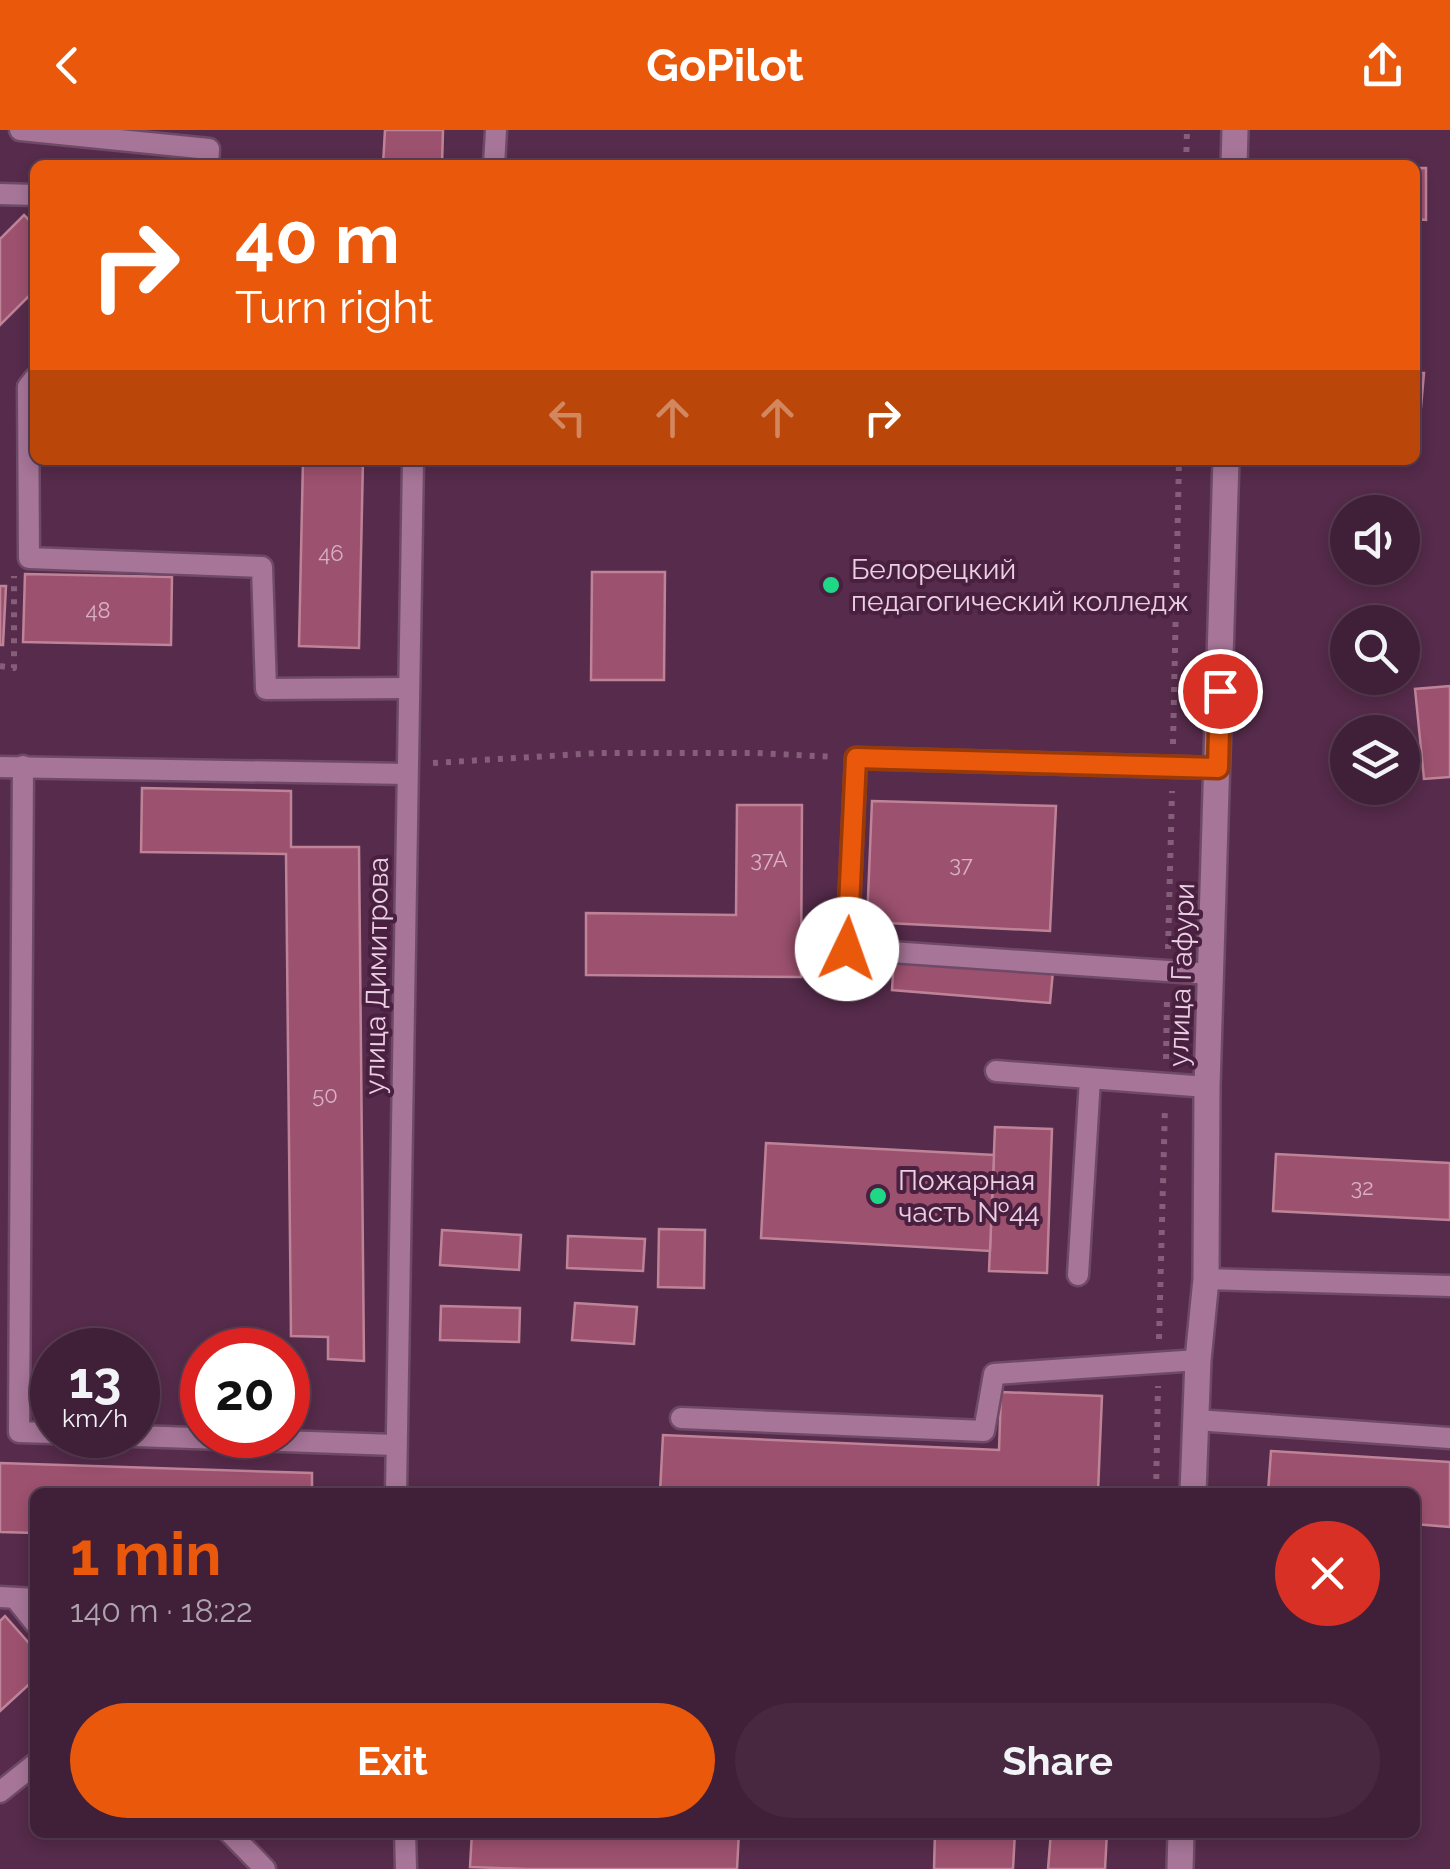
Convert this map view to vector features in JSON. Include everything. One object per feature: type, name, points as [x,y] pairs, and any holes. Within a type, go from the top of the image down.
[{"type":"street","points":[[1234,160],[1236,130]]},
{"type":"street","name":"улица Гафури","points":[[1194,1488],[1198,1360],[1206,1279],[1207,1087],[1226,465]]},
{"type":"street","points":[[1180,1869],[1181,1838]]},
{"type":"lane","points":[[20,130],[209,148],[208,160]]},
{"type":"lane","points":[[494,160],[496,130]]},
{"type":"lane","points":[[0,194],[30,196]]},
{"type":"lane","points":[[30,384],[29,558],[262,567],[266,689],[408,688]]},
{"type":"lane","name":"улица Димитрова","points":[[396,1488],[413,465]]},
{"type":"lane","points":[[1211,974],[847,949],[856,758],[1218,768]]},
{"type":"lane","points":[[0,766],[408,774]]},
{"type":"lane","points":[[23,766],[19,1432],[30,1432]]},
{"type":"lane","points":[[996,1071],[1207,1087]]},
{"type":"lane","points":[[1078,1275],[1090,1078]]},
{"type":"lane","points":[[1206,1279],[1450,1286]]},
{"type":"lane","points":[[681,1418],[984,1431],[994,1374],[1198,1360]]},
{"type":"lane","points":[[1196,1420],[1450,1438]]},
{"type":"lane","points":[[160,1437],[395,1445]]},
{"type":"lane","points":[[0,1792],[30,1768]]},
{"type":"lane","points":[[235,1838],[264,1869]]},
{"type":"lane","points":[[405,1838],[406,1869]]},
{"type":"path","points":[[1186,130],[1186,160]]},
{"type":"path","points":[[0,666],[14,668],[14,568],[29,558]]},
{"type":"path","points":[[408,774],[432,763],[598,754],[757,753],[856,758]]},
{"type":"building","points":[[385,130],[443,130],[442,160],[383,160]]},
{"type":"building","points":[[1420,168],[1426,168],[1426,220],[1420,219]]},
{"type":"building","points":[[24,215],[30,221],[30,295],[0,325],[0,239]]},
{"type":"building","points":[[1420,373],[1424,373],[1421,407]]},
{"type":"building","points":[[303,465],[363,465],[359,648],[299,646]]},
{"type":"building","points":[[592,572],[665,572],[664,680],[591,680]]},
{"type":"building","points":[[25,574],[172,577],[171,645],[23,642]]},
{"type":"building","points":[[0,586],[6,586],[3,645],[0,645]]},
{"type":"building","points":[[1450,686],[1450,777],[1424,779],[1416,695],[1420,695],[1420,689]]},
{"type":"building","points":[[142,788],[291,791],[291,847],[359,847],[364,1361],[328,1359],[328,1337],[310,1337],[310,1328],[291,1328],[286,854],[141,852]]},
{"type":"building","points":[[872,801],[1056,806],[1050,931],[867,922]]},
{"type":"building","points":[[737,805],[802,805],[801,977],[586,975],[586,913],[736,915]]},
{"type":"building","points":[[894,958],[1053,971],[1050,1003],[892,990]]},
{"type":"building","points":[[995,1127],[1052,1129],[1047,1273],[989,1271]]},
{"type":"building","name":"Пожарная часть №44","points":[[766,1143],[994,1155],[990,1251],[761,1238]]},
{"type":"building","points":[[1276,1154],[1450,1163],[1450,1220],[1273,1211]]},
{"type":"building","points":[[659,1229],[705,1230],[704,1288],[658,1287]]},
{"type":"building","points":[[442,1230],[521,1235],[519,1270],[440,1265]]},
{"type":"building","points":[[568,1236],[645,1239],[643,1271],[567,1268]]},
{"type":"building","points":[[575,1303],[637,1307],[634,1344],[572,1340]]},
{"type":"building","points":[[441,1306],[520,1308],[519,1342],[440,1340]]},
{"type":"building","points":[[1001,1392],[1102,1396],[1098,1488],[660,1488],[663,1435],[999,1450]]},
{"type":"building","points":[[1271,1451],[1450,1462],[1450,1527],[1420,1524],[1420,1488],[1268,1488]]},
{"type":"building","points":[[0,1463],[312,1473],[312,1488],[30,1488],[30,1533],[0,1532]]},
{"type":"building","points":[[5,1616],[30,1644],[30,1684],[0,1711],[0,1621]]},
{"type":"building","points":[[472,1838],[739,1838],[737,1869],[470,1867]]},
{"type":"building","points":[[935,1838],[1015,1838],[1013,1869],[934,1869]]},
{"type":"building","points":[[1051,1838],[1107,1838],[1105,1869],[1048,1869]]},
{"type":"place","name":"Белорецкий педагогический колледж","points":[[831,585]]},
{"type":"place","name":"Пожарная часть №44","points":[[878,1196]]},
{"type":"route","points":[[847,949],[856,758],[1218,768],[1220,691]]}]
